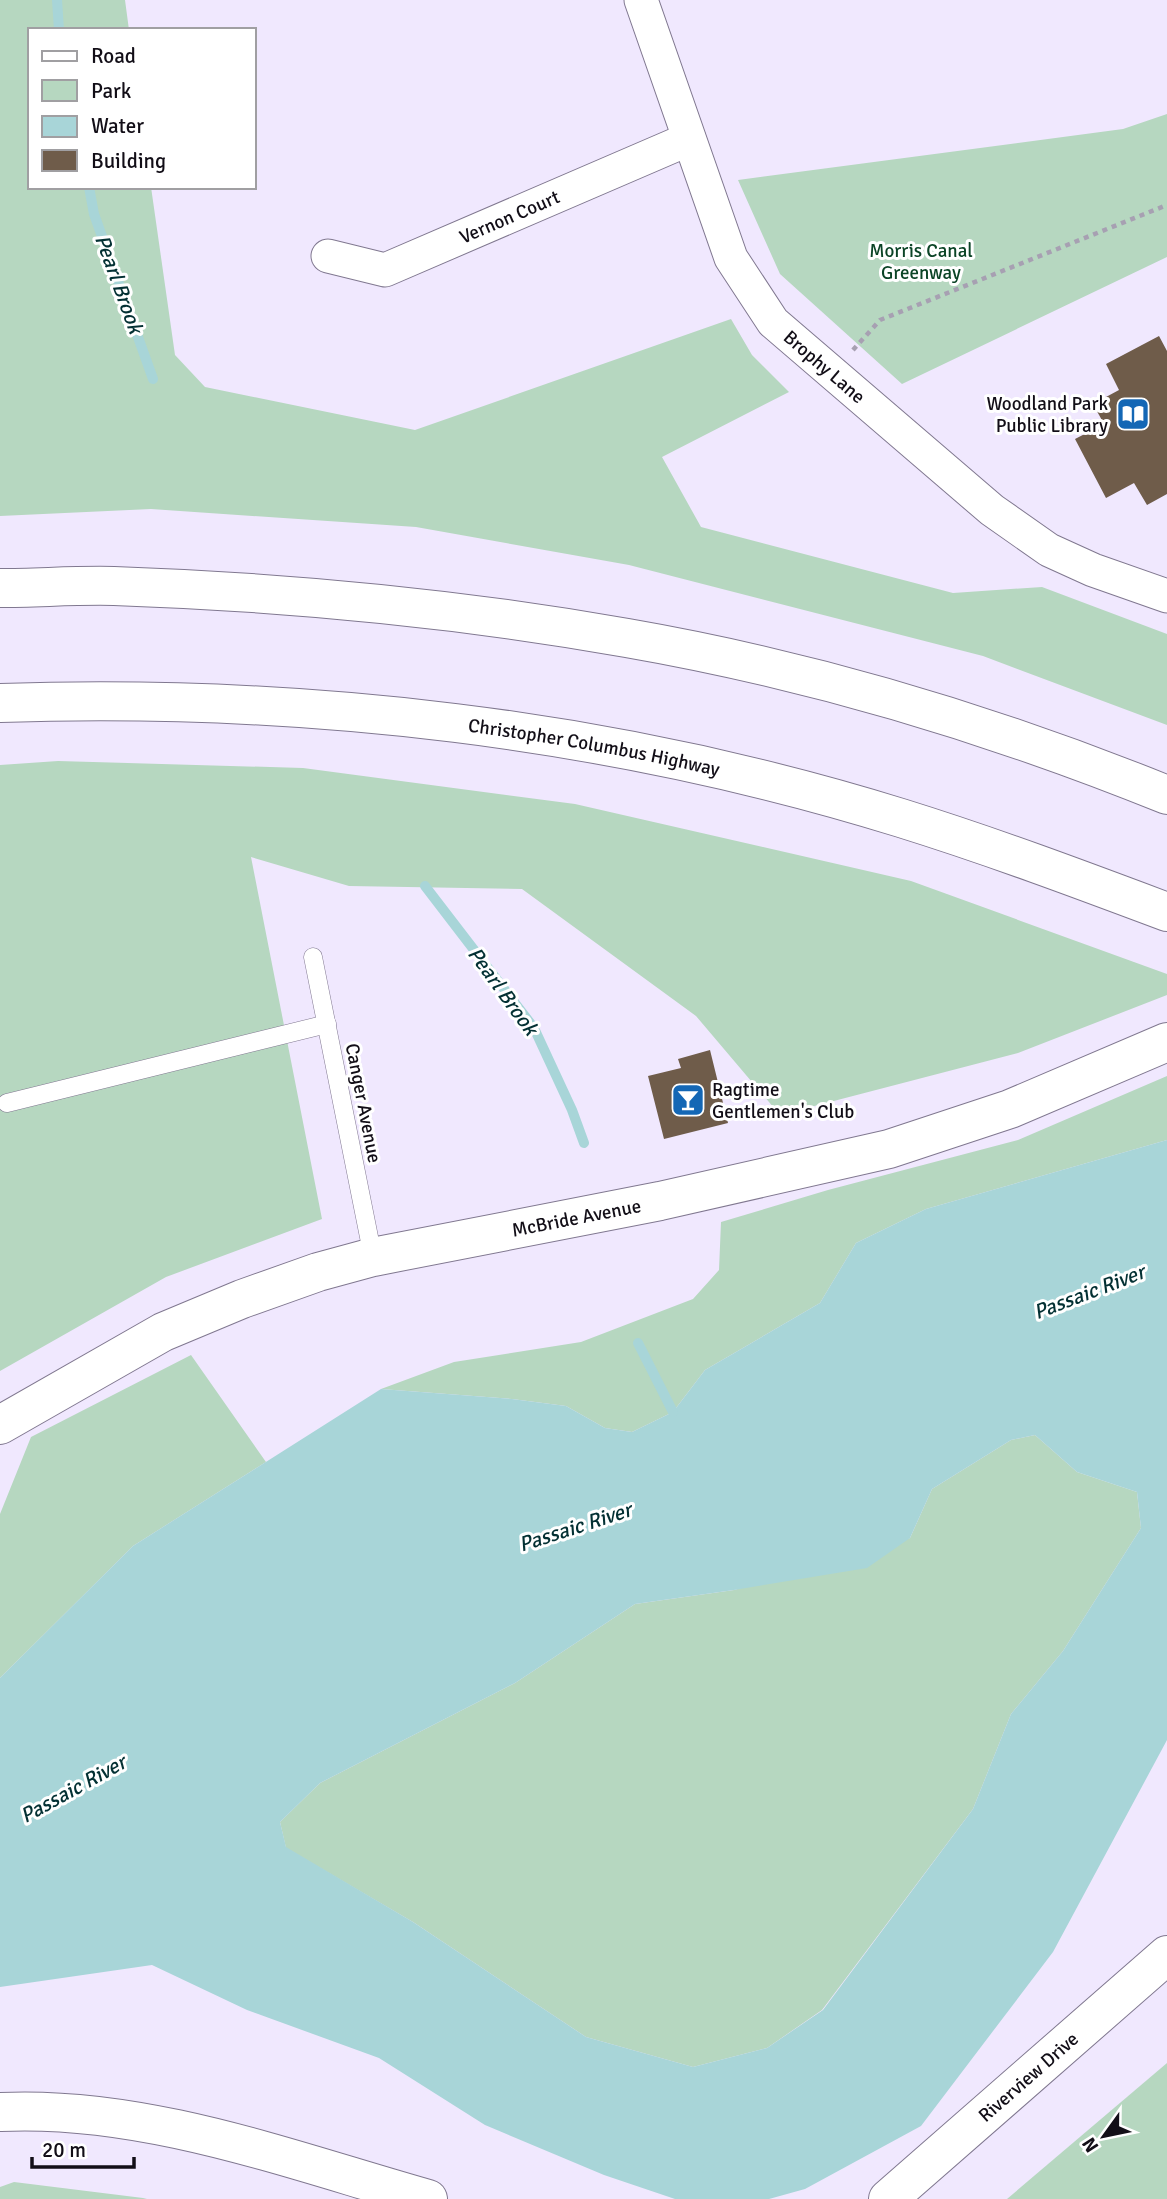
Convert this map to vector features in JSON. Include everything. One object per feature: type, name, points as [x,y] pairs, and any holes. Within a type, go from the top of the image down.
[{"type":"main road","points":[[0,588],[111,586],[376,603],[503,618],[629,638],[876,695],[995,731],[1167,795]]},
{"type":"main road","name":"Christopher Columbus Highway","points":[[0,703],[87,700],[204,702],[321,709],[438,721],[558,738],[683,762],[899,817],[1010,853],[1167,912]]},
{"type":"main road","name":"McBride Avenue","points":[[0,1425],[163,1332],[242,1298],[318,1272],[373,1256],[660,1201],[888,1149],[1010,1109],[1167,1042]]},
{"type":"main road","name":"Riverview Drive","points":[[888,2199],[1167,1955]]},
{"type":"main road","points":[[0,2112],[32,2110],[85,2113],[144,2122],[210,2137],[428,2199]]},
{"type":"street","name":"Brophy Lane","points":[[641,0],[731,258],[773,322],[992,510],[1049,550],[1093,570],[1167,596]]},
{"type":"street","name":"Vernon Court","points":[[328,256],[385,270],[690,139]]},
{"type":"lane","name":"Canger Avenue","points":[[313,957],[373,1256]]},
{"type":"lane","points":[[7,1102],[327,1024]]},
{"type":"path","points":[[832,373],[880,320],[1167,205]]},
{"type":"green space","points":[[0,0],[125,0],[129,28],[28,28],[28,189],[151,189],[175,355],[205,387],[415,430],[731,319],[752,355],[789,392],[662,457],[701,527],[953,593],[1042,587],[1167,634],[1167,725],[983,656],[629,565],[416,527],[151,509],[0,516]]},
{"type":"green space","name":"Morris Canal Greenway","points":[[1167,114],[1167,257],[902,384],[780,274],[738,180],[1123,129]]},
{"type":"green space","points":[[58,761],[303,768],[575,804],[911,881],[1167,974],[1167,995],[1018,1053],[780,1115],[696,1016],[522,889],[349,886],[251,857],[322,1219],[166,1277],[0,1371],[0,765]]},
{"type":"green space","points":[[1167,1076],[1167,1140],[926,1209],[856,1243],[820,1303],[705,1370],[673,1412],[632,1432],[605,1428],[566,1406],[381,1389],[454,1362],[581,1342],[693,1299],[719,1270],[721,1222],[828,1190],[1018,1140]]},
{"type":"green space","points":[[191,1355],[266,1462],[133,1546],[0,1678],[0,1514],[31,1437]]},
{"type":"green space","points":[[1035,1435],[1077,1472],[1137,1492],[1141,1528],[1063,1651],[1011,1714],[973,1809],[822,2010],[767,2048],[693,2067],[586,2037],[413,1922],[286,1848],[280,1822],[320,1783],[515,1683],[635,1604],[734,1590],[910,1538],[932,1489],[1011,1440]]},
{"type":"green space","points":[[1167,2063],[1167,2199],[1007,2199]]},
{"type":"green space","points":[[14,2182],[147,2199],[0,2199],[0,2187]]},
{"type":"water","name":"Passaic River","points":[[1167,1140],[1167,1740],[1053,1952],[921,2126],[805,2189],[769,2199],[675,2199],[604,2175],[485,2125],[379,2058],[247,2010],[152,1965],[0,1987],[0,1678],[133,1546],[381,1389],[566,1406],[605,1428],[632,1432],[673,1412],[705,1370],[820,1303],[856,1243],[926,1209]],"holes":[[[1035,1435],[1077,1472],[1137,1492],[1141,1528],[1063,1651],[1011,1714],[973,1809],[823,2010],[767,2048],[693,2067],[586,2037],[413,1922],[286,1847],[280,1822],[320,1783],[515,1683],[635,1604],[867,1568],[910,1538],[932,1489],[1011,1440]]]},
{"type":"building","name":"Woodland Park Public Library","points":[[1159,336],[1167,351],[1167,494],[1147,505],[1134,483],[1106,498],[1075,439],[1104,424],[1093,404],[1119,390],[1106,364]]},
{"type":"building","name":"Ragtime Gentlemen's Club","points":[[710,1050],[728,1123],[664,1139],[648,1076],[681,1068],[678,1059]]},
{"type":"waterway","name":"Pearl Brook","points":[[57,0],[59,28]]},
{"type":"waterway","name":"Pearl Brook","points":[[89,189],[94,214],[153,379]]},
{"type":"waterway","name":"Pearl Brook","points":[[425,886],[534,1028],[572,1110],[584,1143]]},
{"type":"waterway","name":"Pearl Brook","points":[[638,1343],[673,1412]]},
{"type":"place","name":"Woodland Park Public Library","points":[[1133,414]]},
{"type":"place","name":"Ragtime Gentlemen's Club","points":[[688,1100]]}]
